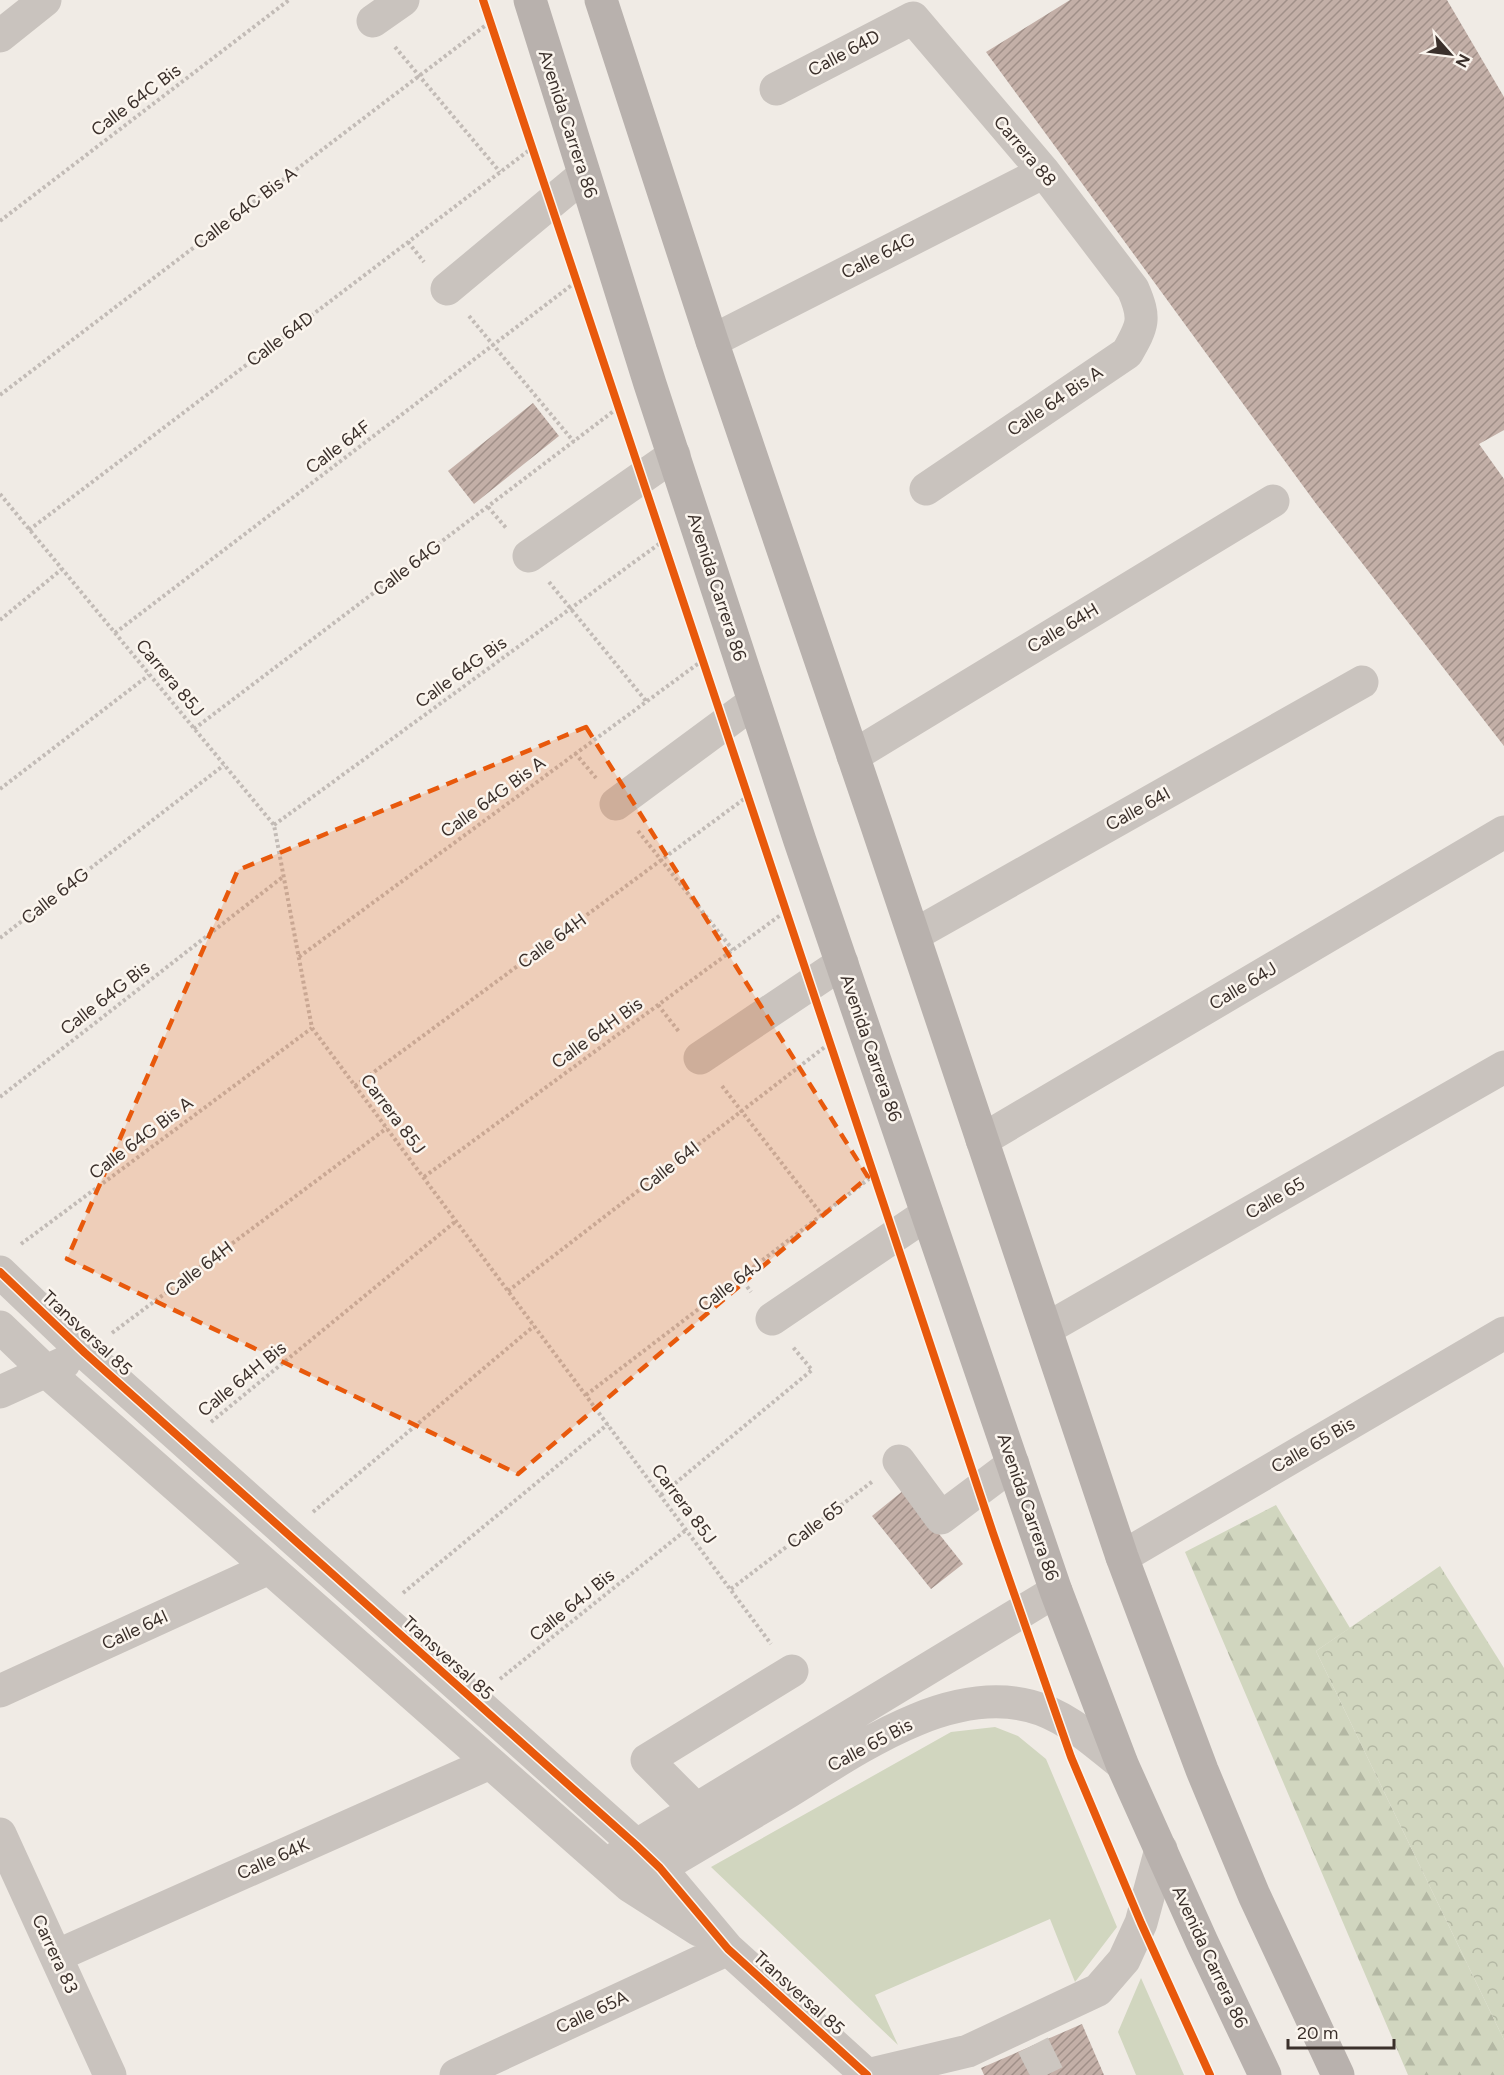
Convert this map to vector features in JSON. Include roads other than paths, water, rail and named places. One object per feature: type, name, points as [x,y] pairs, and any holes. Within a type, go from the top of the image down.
[{"type":"main road","name":"Avenida Carrera 86","points":[[530,0],[754,702],[1056,1591],[1122,1764],[1265,2075]]},
{"type":"main road","points":[[601,0],[712,340],[1122,1557],[1202,1770],[1254,1895],[1338,2075]]},
{"type":"street","points":[[5,21],[45,0]]},
{"type":"street","points":[[373,21],[403,0]]},
{"type":"street","name":"Calle 64D","points":[[776,89],[913,18]]},
{"type":"street","name":"Carrera 88","points":[[913,18],[1044,172],[1133,289]]},
{"type":"street","name":"Calle 64G","points":[[712,340],[1044,172]]},
{"type":"street","points":[[447,289],[584,175]]},
{"type":"street","name":"Calle 64 Bis A","points":[[926,489],[1126,353],[1140,330],[1142,310],[1133,289]]},
{"type":"street","points":[[528,556],[674,456]]},
{"type":"street","name":"Calle 64H","points":[[853,756],[1273,501]]},
{"type":"street","name":"Calle 64I","points":[[914,935],[1362,682]]},
{"type":"street","points":[[616,804],[754,702]]},
{"type":"street","name":"Calle 64J","points":[[982,1140],[1504,832]]},
{"type":"street","points":[[700,1058],[842,963]]},
{"type":"street","name":"Calle 65","points":[[1046,1329],[1504,1067]]},
{"type":"street","points":[[772,1319],[927,1214]]},
{"type":"street","name":"Transversal 85","points":[[8,1260],[85,1353],[636,1845],[660,1868],[728,1949],[867,2075]]},
{"type":"street","name":"Transversal 85","points":[[0,1327],[46,1371],[630,1886],[728,1949]]},
{"type":"street","name":"Calle 65 Bis","points":[[1122,1557],[1504,1333]]},
{"type":"street","points":[[0,1392],[85,1353]]},
{"type":"street","points":[[899,1461],[941,1518],[1013,1464]]},
{"type":"street","name":"Calle 64I","points":[[0,1691],[269,1568]]},
{"type":"street","name":"Calle 65 Bis","points":[[605,1864],[1056,1591]]},
{"type":"street","points":[[720,1832],[647,1760],[792,1671]]},
{"type":"street","name":"Calle 65 Bis","points":[[630,1886],[859,1749],[906,1724],[964,1705],[998,1701],[1030,1706],[1057,1716],[1122,1764]]},
{"type":"street","name":"Calle 64K","points":[[56,1956],[490,1762]]},
{"type":"street","name":"Carrera 83","points":[[0,1834],[110,2075]]},
{"type":"street","points":[[867,2075],[1029,2035],[1098,1990],[1124,1960],[1141,1923],[1161,1849]]},
{"type":"street","name":"Calle 65A","points":[[456,2075],[728,1949]]},
{"type":"tunnel","points":[[1033,2045],[1048,2075]]}]
